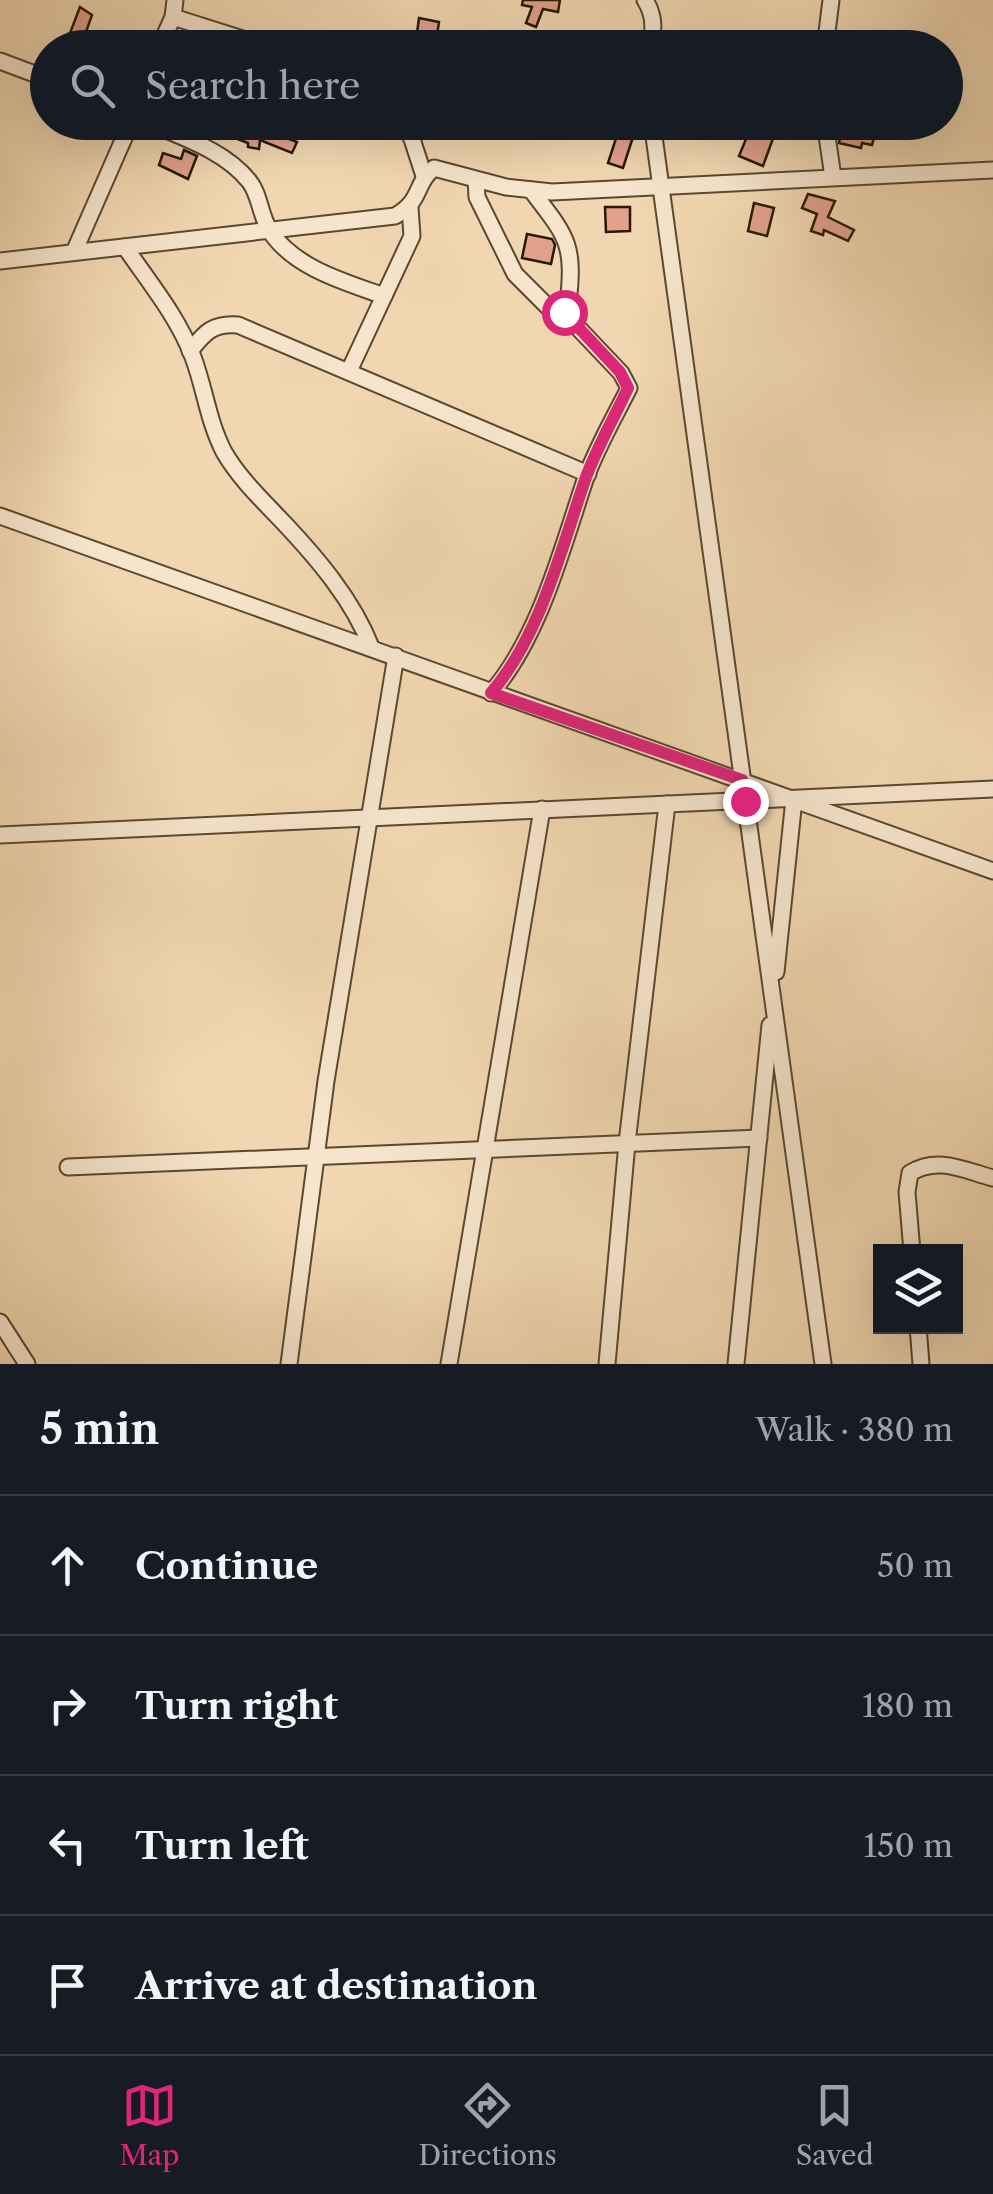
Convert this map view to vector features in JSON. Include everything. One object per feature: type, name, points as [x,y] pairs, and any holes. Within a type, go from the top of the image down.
[{"type":"street","points":[[645,0],[652,11],[654,30]]},
{"type":"street","points":[[827,30],[831,0]]},
{"type":"street","points":[[174,8],[228,30]]},
{"type":"street","points":[[0,61],[30,73]]},
{"type":"street","points":[[74,252],[122,140]]},
{"type":"street","points":[[190,140],[212,150],[250,182],[269,230],[287,250],[329,276],[384,296]]},
{"type":"street","points":[[0,261],[395,216],[410,208],[424,176],[412,140]]},
{"type":"street","points":[[655,140],[824,1364]]},
{"type":"street","points":[[828,140],[833,176]]},
{"type":"street","points":[[424,176],[434,168],[476,180],[552,192],[993,170]]},
{"type":"street","points":[[476,180],[476,197],[515,274],[554,313],[564,312]]},
{"type":"street","points":[[531,190],[562,230],[571,254],[568,304],[564,312]]},
{"type":"street","points":[[349,371],[412,236],[410,208]]},
{"type":"street","points":[[125,247],[174,317],[190,351],[208,415],[225,453],[249,486],[309,550],[356,614],[371,647]]},
{"type":"street","points":[[0,250],[20,258]]},
{"type":"street","points":[[491,693],[510,670],[532,628],[588,474],[628,388],[620,372],[564,312]]},
{"type":"street","points":[[190,351],[205,332],[220,324],[238,325],[588,474]]},
{"type":"street","points":[[0,516],[993,872]]},
{"type":"street","points":[[289,1364],[326,1081],[396,656]]},
{"type":"street","points":[[0,835],[993,789]]},
{"type":"street","points":[[736,1364],[794,799]]},
{"type":"street","points":[[607,1364],[666,804]]},
{"type":"street","points":[[449,1364],[542,809]]},
{"type":"street","points":[[68,1167],[759,1138]]},
{"type":"street","points":[[911,1244],[907,1192],[910,1173],[924,1164],[942,1164],[993,1178]]},
{"type":"street","points":[[0,1322],[27,1364]]},
{"type":"street","points":[[919,1334],[921,1364]]},
{"type":"building","points":[[523,0],[560,0],[558,12],[543,9],[536,27],[526,23],[532,7],[522,5]]},
{"type":"building","points":[[80,7],[92,15],[87,30],[71,30]]},
{"type":"building","points":[[419,18],[439,22],[438,30],[417,30]]},
{"type":"building","points":[[240,140],[260,140],[259,149],[248,147]]},
{"type":"building","points":[[260,140],[297,142],[292,153]]},
{"type":"building","points":[[615,140],[632,140],[623,168],[608,163]]},
{"type":"building","points":[[746,140],[772,140],[763,166],[739,156]]},
{"type":"building","points":[[873,140],[872,145],[862,143],[861,148],[839,143]]},
{"type":"building","points":[[184,150],[197,156],[188,179],[159,165],[163,153],[181,159]]},
{"type":"building","points":[[808,194],[835,201],[828,217],[854,230],[848,241],[824,230],[823,235],[811,231],[817,214],[802,208]]},
{"type":"building","points":[[754,203],[774,208],[767,236],[748,231]]},
{"type":"building","points":[[605,207],[630,207],[630,231],[606,232]]},
{"type":"building","points":[[527,234],[552,239],[555,245],[551,264],[522,258]]},
{"type":"route","points":[[564,312],[620,372],[628,388],[585,480],[532,628],[510,670],[491,693],[742,780],[745,801]]}]
